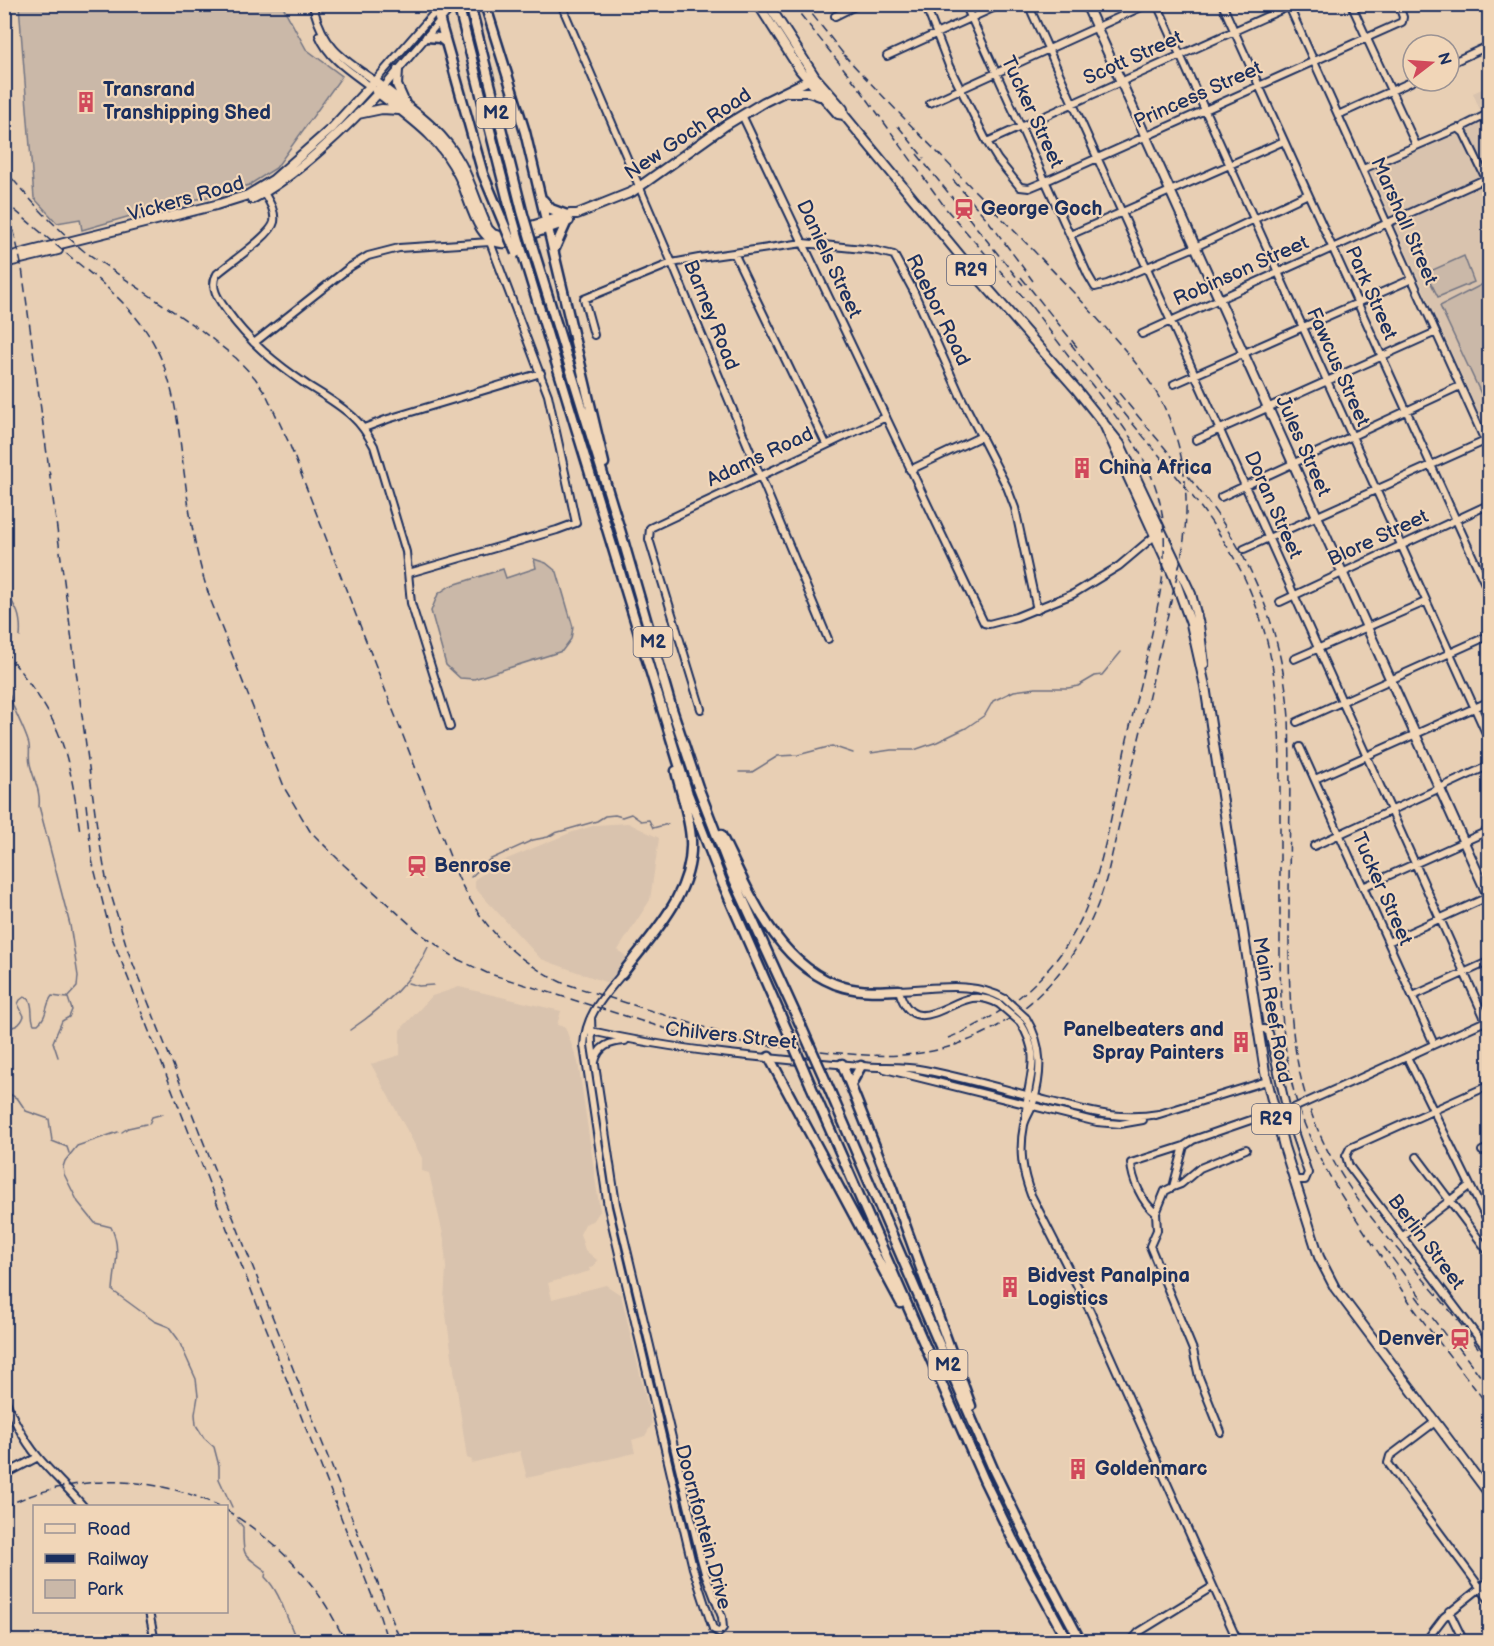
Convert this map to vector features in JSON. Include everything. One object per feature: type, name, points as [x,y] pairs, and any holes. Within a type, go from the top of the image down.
[{"type":"highway","name":"M2","points":[[456,4],[510,209],[519,252],[537,302],[663,713],[704,838],[925,1346],[1013,1540],[1068,1641]]},
{"type":"highway","name":"M2","points":[[470,4],[522,211],[621,533],[671,706],[698,787],[724,855],[826,1082],[994,1471],[1026,1539],[1081,1641]]},
{"type":"highway","points":[[485,4],[518,106],[621,533]]},
{"type":"highway","points":[[438,7],[483,174],[519,252]]},
{"type":"highway","points":[[427,37],[440,38],[447,45]]},
{"type":"highway","points":[[541,197],[551,208],[567,218],[554,250]]},
{"type":"highway","points":[[671,706],[720,832],[760,909],[790,955],[814,974],[846,988],[862,991],[899,990]]},
{"type":"highway","points":[[622,974],[672,909],[682,890],[690,863],[689,825],[663,713]]},
{"type":"highway","points":[[769,1057],[925,1346]]},
{"type":"highway","points":[[842,1064],[852,1084],[994,1471]]},
{"type":"highway","points":[[852,1084],[861,1066]]},
{"type":"main road","name":"Main Reef Road","points":[[758,4],[800,70],[843,110],[844,115],[975,275],[1102,420],[1158,533],[1171,560],[1188,612],[1205,686],[1267,1082],[1274,1112],[1319,1257],[1328,1276],[1490,1495]]},
{"type":"main road","name":"Main Reef Road","points":[[768,4],[824,98],[838,114],[844,115]]},
{"type":"main road","name":"Jules Street","points":[[1086,4],[1489,898]]},
{"type":"main road","points":[[398,70],[398,89],[403,108]]},
{"type":"main road","points":[[800,70],[790,90],[809,92],[824,98]]},
{"type":"main road","name":"New Goch Road","points":[[490,238],[505,236],[567,218],[640,187],[742,115],[812,79]]},
{"type":"main road","points":[[373,84],[403,108],[432,126],[451,148],[462,166],[490,238]]},
{"type":"main road","name":"Vickers Road","points":[[4,258],[232,201],[262,190],[323,135],[373,84]]},
{"type":"main road","name":"Vickers Road","points":[[4,263],[243,202],[292,172],[357,114],[380,90]]},
{"type":"main road","points":[[357,114],[403,108]]},
{"type":"street","points":[[380,90],[456,4]]},
{"type":"street","name":"Barney Road","points":[[561,4],[672,263],[828,639]]},
{"type":"street","points":[[835,16],[859,4]]},
{"type":"street","points":[[925,4],[935,35],[987,142]]},
{"type":"street","name":"Tucker Street","points":[[965,4],[1091,283],[1097,288],[1147,267]]},
{"type":"street","points":[[887,56],[1002,4]]},
{"type":"street","name":"Doran Street","points":[[1029,4],[1319,647],[1390,810],[1464,973],[1488,1020]]},
{"type":"street","points":[[930,103],[1148,4]]},
{"type":"street","name":"Fawcus Street","points":[[1157,4],[1490,742]]},
{"type":"street","name":"Park Street","points":[[1222,4],[1490,595]]},
{"type":"street","points":[[1351,4],[1416,145]]},
{"type":"street","name":"Princess Street","points":[[987,142],[1016,185],[1025,189],[1046,182],[1402,22],[1403,17],[1398,4]]},
{"type":"street","name":"Scott Street","points":[[987,142],[1290,5]]},
{"type":"street","name":"Marshall Street","points":[[1290,5],[1490,452]]},
{"type":"street","points":[[314,7],[315,27],[327,50],[338,62],[373,84],[438,7]]},
{"type":"street","points":[[1461,58],[1490,45]]},
{"type":"street","points":[[1338,114],[1401,86]]},
{"type":"street","points":[[1462,130],[1464,126],[1490,113]]},
{"type":"street","name":"Daniels Street","points":[[742,115],[981,620],[986,624],[1003,621],[1037,610]]},
{"type":"street","points":[[1363,169],[1454,130],[1462,130]]},
{"type":"street","points":[[1462,130],[1490,187]]},
{"type":"street","points":[[1070,235],[1284,141]]},
{"type":"street","name":"Robinson Street","points":[[1142,334],[1485,179]]},
{"type":"street","points":[[262,190],[273,213],[274,223],[270,231],[222,269],[213,283],[219,299],[254,343],[280,366],[354,417],[364,428],[374,446],[406,552],[411,603],[450,727]]},
{"type":"street","points":[[1147,267],[1308,194]]},
{"type":"street","points":[[254,343],[368,256],[399,248],[490,238],[541,373],[567,476],[576,523],[409,573]]},
{"type":"street","name":"Raebor Road","points":[[594,335],[584,299],[672,263],[803,243],[873,250],[894,255],[913,290],[960,395],[1007,487],[1015,508],[1037,610]]},
{"type":"street","points":[[735,253],[826,444]]},
{"type":"street","points":[[1174,384],[1412,279]]},
{"type":"street","points":[[1196,440],[1436,332]]},
{"type":"street","points":[[364,428],[541,373]]},
{"type":"street","points":[[1221,497],[1460,386]]},
{"type":"street","name":"Adams Road","points":[[701,709],[649,539],[650,528],[886,417]]},
{"type":"street","points":[[910,470],[982,436]]},
{"type":"street","points":[[1244,549],[1485,441]]},
{"type":"street","name":"Blore Street","points":[[1280,602],[1490,504]]},
{"type":"street","points":[[1037,610],[1078,592],[1119,566],[1158,533]]},
{"type":"street","points":[[1294,659],[1425,602]]},
{"type":"street","points":[[1297,722],[1490,635]]},
{"type":"street","points":[[1315,779],[1490,701]]},
{"type":"street","name":"Tucker Street","points":[[1300,747],[1434,1044]]},
{"type":"street","points":[[1314,846],[1490,765]]},
{"type":"street","points":[[1363,887],[1490,830]]},
{"type":"street","points":[[1388,942],[1489,898]]},
{"type":"street","points":[[1413,996],[1490,961]]},
{"type":"street","points":[[587,1030],[591,1017],[622,974]]},
{"type":"street","points":[[1031,1097],[1033,1054],[1029,1038],[1020,1022],[999,1004],[986,999],[970,999],[936,1014],[923,1015],[906,1006],[899,990],[973,987],[988,991],[1005,999],[1026,1018],[1034,1033],[1040,1057],[1040,1074],[1029,1105],[1021,1151],[1024,1176],[1030,1194],[1090,1311],[1238,1641]]},
{"type":"street","points":[[1287,1111],[1488,1020]]},
{"type":"street","points":[[1257,1029],[1266,1029],[1269,1033],[1287,1111],[1308,1173],[1305,1180],[1295,1180]]},
{"type":"street","name":"Chilvers Street","points":[[587,1030],[631,1041],[769,1057],[925,1070],[1120,1117],[1136,1118],[1159,1114]]},
{"type":"street","name":"Doornfontein Drive","points":[[587,1030],[595,1065],[616,1204],[700,1555],[713,1598],[722,1617],[723,1628],[719,1633],[713,1629],[693,1568],[608,1207],[584,1046],[587,1030]]},
{"type":"street","points":[[595,1065],[596,1058],[603,1047],[614,1042],[631,1041]]},
{"type":"street","points":[[1407,1057],[1490,1226]]},
{"type":"street","name":"Chilvers Street","points":[[876,1067],[1113,1124],[1135,1122],[1267,1082]]},
{"type":"street","points":[[1433,1110],[1490,1085]]},
{"type":"street","name":"Berlin Street","points":[[1433,1110],[1350,1148],[1346,1156],[1349,1166],[1490,1353]]},
{"type":"street","points":[[1156,1213],[1146,1204],[1135,1178],[1131,1163],[1134,1160],[1184,1146],[1193,1140],[1274,1112]]},
{"type":"street","points":[[1173,1187],[1184,1146]]},
{"type":"street","points":[[1482,1151],[1490,1148]]},
{"type":"street","points":[[1221,1432],[1199,1377],[1193,1350],[1150,1246],[1157,1230],[1156,1213],[1165,1191],[1181,1184],[1200,1168],[1246,1149]]},
{"type":"street","points":[[1417,1157],[1490,1254]]},
{"type":"street","points":[[1402,1237],[1469,1186]]},
{"type":"street","points":[[4,1395],[17,1423],[38,1457],[58,1476],[81,1505]]},
{"type":"street","points":[[1435,1422],[1390,1456],[1388,1460],[1391,1468],[1490,1601]]},
{"type":"street","points":[[4,1475],[38,1457]]},
{"type":"street","points":[[1425,1641],[1449,1611],[1490,1581]]},
{"type":"street","points":[[1130,1641],[1138,1632],[1212,1587]]},
{"type":"street","points":[[1449,1611],[1464,1641]]},
{"type":"street","points":[[149,1613],[155,1641]]},
{"type":"shaded area","points":[[1489,86],[1489,436],[1368,166],[1424,142],[1481,113],[1473,93]]},
{"type":"shaded area","points":[[628,823],[659,838],[650,900],[618,950],[628,958],[608,983],[541,959],[475,888],[475,879],[507,859],[570,833],[596,825]]},
{"type":"shaded area","points":[[459,987],[561,1011],[557,1025],[565,1027],[578,1062],[600,1211],[594,1220],[585,1224],[580,1234],[585,1250],[597,1260],[594,1267],[589,1268],[590,1271],[548,1283],[552,1299],[606,1285],[621,1295],[652,1424],[645,1436],[632,1440],[635,1453],[527,1478],[520,1451],[471,1463],[472,1460],[467,1458],[444,1301],[446,1268],[444,1239],[429,1173],[422,1171],[422,1158],[371,1064],[400,1055],[400,1030],[432,996]]},
{"type":"green space","points":[[19,5],[282,5],[306,49],[342,76],[276,168],[249,185],[82,230],[80,219],[57,223],[34,198]]},
{"type":"green space","points":[[1464,256],[1474,282],[1438,297],[1426,273]]},
{"type":"green space","points":[[1489,281],[1489,395],[1483,398],[1440,306]]},
{"type":"green space","points":[[534,559],[546,563],[557,572],[573,627],[571,639],[562,651],[474,679],[460,678],[446,665],[431,611],[438,594],[450,586],[503,569],[506,578],[536,568]]},
{"type":"waterway","points":[[4,590],[17,612],[20,637]]},
{"type":"waterway","points":[[871,753],[914,750],[937,742],[966,728],[985,715],[993,701],[1014,691],[1078,686],[1095,676],[1102,675],[1121,652]]},
{"type":"waterway","points":[[4,1028],[16,1026],[21,1022],[24,1016],[18,1004],[24,997],[29,999],[34,1024],[38,1024],[52,996],[67,998],[77,987],[78,976],[70,925],[30,764],[29,744],[13,705],[7,683]]},
{"type":"waterway","points":[[739,772],[752,772],[778,756],[798,755],[832,746],[853,753]]},
{"type":"waterway","points":[[471,877],[489,860],[533,840],[597,821],[605,816],[622,817],[631,814],[641,821],[649,820],[653,828],[668,824]]},
{"type":"waterway","points":[[350,1030],[395,993],[414,971],[428,947]]},
{"type":"waterway","points":[[408,983],[419,986],[433,985]]},
{"type":"waterway","points":[[58,1057],[53,1042],[62,1021],[69,1017],[72,1010],[68,998]]},
{"type":"waterway","points":[[4,1087],[8,1093],[18,1099],[26,1111],[49,1119],[52,1141],[67,1147],[69,1153]]},
{"type":"waterway","points":[[149,1124],[152,1117],[163,1114]]},
{"type":"waterway","points":[[122,1132],[128,1128],[146,1124]]},
{"type":"waterway","points":[[118,1132],[77,1146],[65,1161],[64,1174],[78,1202],[95,1223],[111,1227],[117,1251],[113,1291],[154,1321],[169,1327],[178,1339],[196,1379],[198,1396],[196,1425],[204,1438],[214,1447],[219,1466],[219,1479],[232,1507]]},
{"type":"waterway","points":[[237,1520],[243,1527],[244,1550],[252,1561],[266,1571],[265,1577],[280,1599],[298,1642]]},
{"type":"railway","points":[[792,4],[860,89],[947,210],[1032,307]]},
{"type":"railway","points":[[804,4],[849,61]]},
{"type":"railway","points":[[4,201],[101,282],[132,313],[150,337],[165,369],[174,403],[194,538],[211,601],[285,789],[310,831],[344,865],[421,934],[457,959],[487,973],[683,1034],[702,1038],[867,1055],[902,1055],[940,1049],[974,1038],[1006,1021],[1034,1000],[1058,974],[1079,944],[1095,912],[1107,876],[1182,554],[1186,517],[1185,481],[1178,446],[1166,411],[1155,390],[1134,361],[1063,281],[844,55]]},
{"type":"railway","points":[[898,126],[924,158]]},
{"type":"railway","points":[[917,154],[1023,285]]},
{"type":"railway","points":[[4,168],[22,191],[73,242],[202,331],[236,358],[266,394],[289,443],[458,877],[488,926],[529,964],[563,983],[725,1034]]},
{"type":"railway","points":[[953,180],[987,219],[1033,281]]},
{"type":"railway","points":[[8,204],[22,268],[97,827],[106,878],[128,951],[401,1642]]},
{"type":"railway","points":[[1021,277],[1077,347]]},
{"type":"railway","points":[[948,1038],[991,1017],[1030,988],[1062,951],[1086,908],[1099,870],[1162,581],[1163,519],[1159,499],[1148,468],[1122,425],[1028,302]]},
{"type":"railway","points":[[1070,343],[1121,406]]},
{"type":"railway","points":[[1119,393],[1192,482],[1232,537],[1255,579],[1278,647],[1289,718],[1291,1008],[1299,1071],[1319,1133],[1335,1164],[1371,1217],[1453,1314],[1490,1366]]},
{"type":"railway","points":[[1115,402],[1217,530],[1244,577],[1265,635],[1272,663],[1278,718],[1281,1003],[1287,1059],[1302,1117],[1319,1157],[1405,1295],[1490,1408]]},
{"type":"railway","points":[[4,650],[40,700],[58,732],[69,769],[80,832]]},
{"type":"railway","points":[[86,804],[92,860],[111,935],[378,1611],[388,1642]]},
{"type":"railway","points":[[1384,1247],[1423,1300]]},
{"type":"railway","points":[[1416,1296],[1452,1344]]},
{"type":"railway","points":[[1450,1336],[1490,1389]]},
{"type":"railway","points":[[4,1507],[57,1488],[84,1483],[112,1482],[139,1483],[167,1488],[193,1495],[217,1505]]},
{"type":"railway","points":[[228,1511],[267,1539],[303,1574],[326,1606],[346,1642]]},
{"type":"place","name":"Transrand Transhipping Shed","points":[[86,102]]},
{"type":"place","name":"George Goch","points":[[964,209]]},
{"type":"place","name":"China Africa","points":[[1082,468]]},
{"type":"place","name":"Benrose","points":[[417,866]]},
{"type":"place","name":"Panelbeaters and Spray Painters","points":[[1241,1042]]},
{"type":"place","name":"Bidvest Panalpina Logistics","points":[[1010,1287]]},
{"type":"place","name":"Denver","points":[[1460,1339]]},
{"type":"place","name":"Goldenmarc","points":[[1078,1469]]}]
